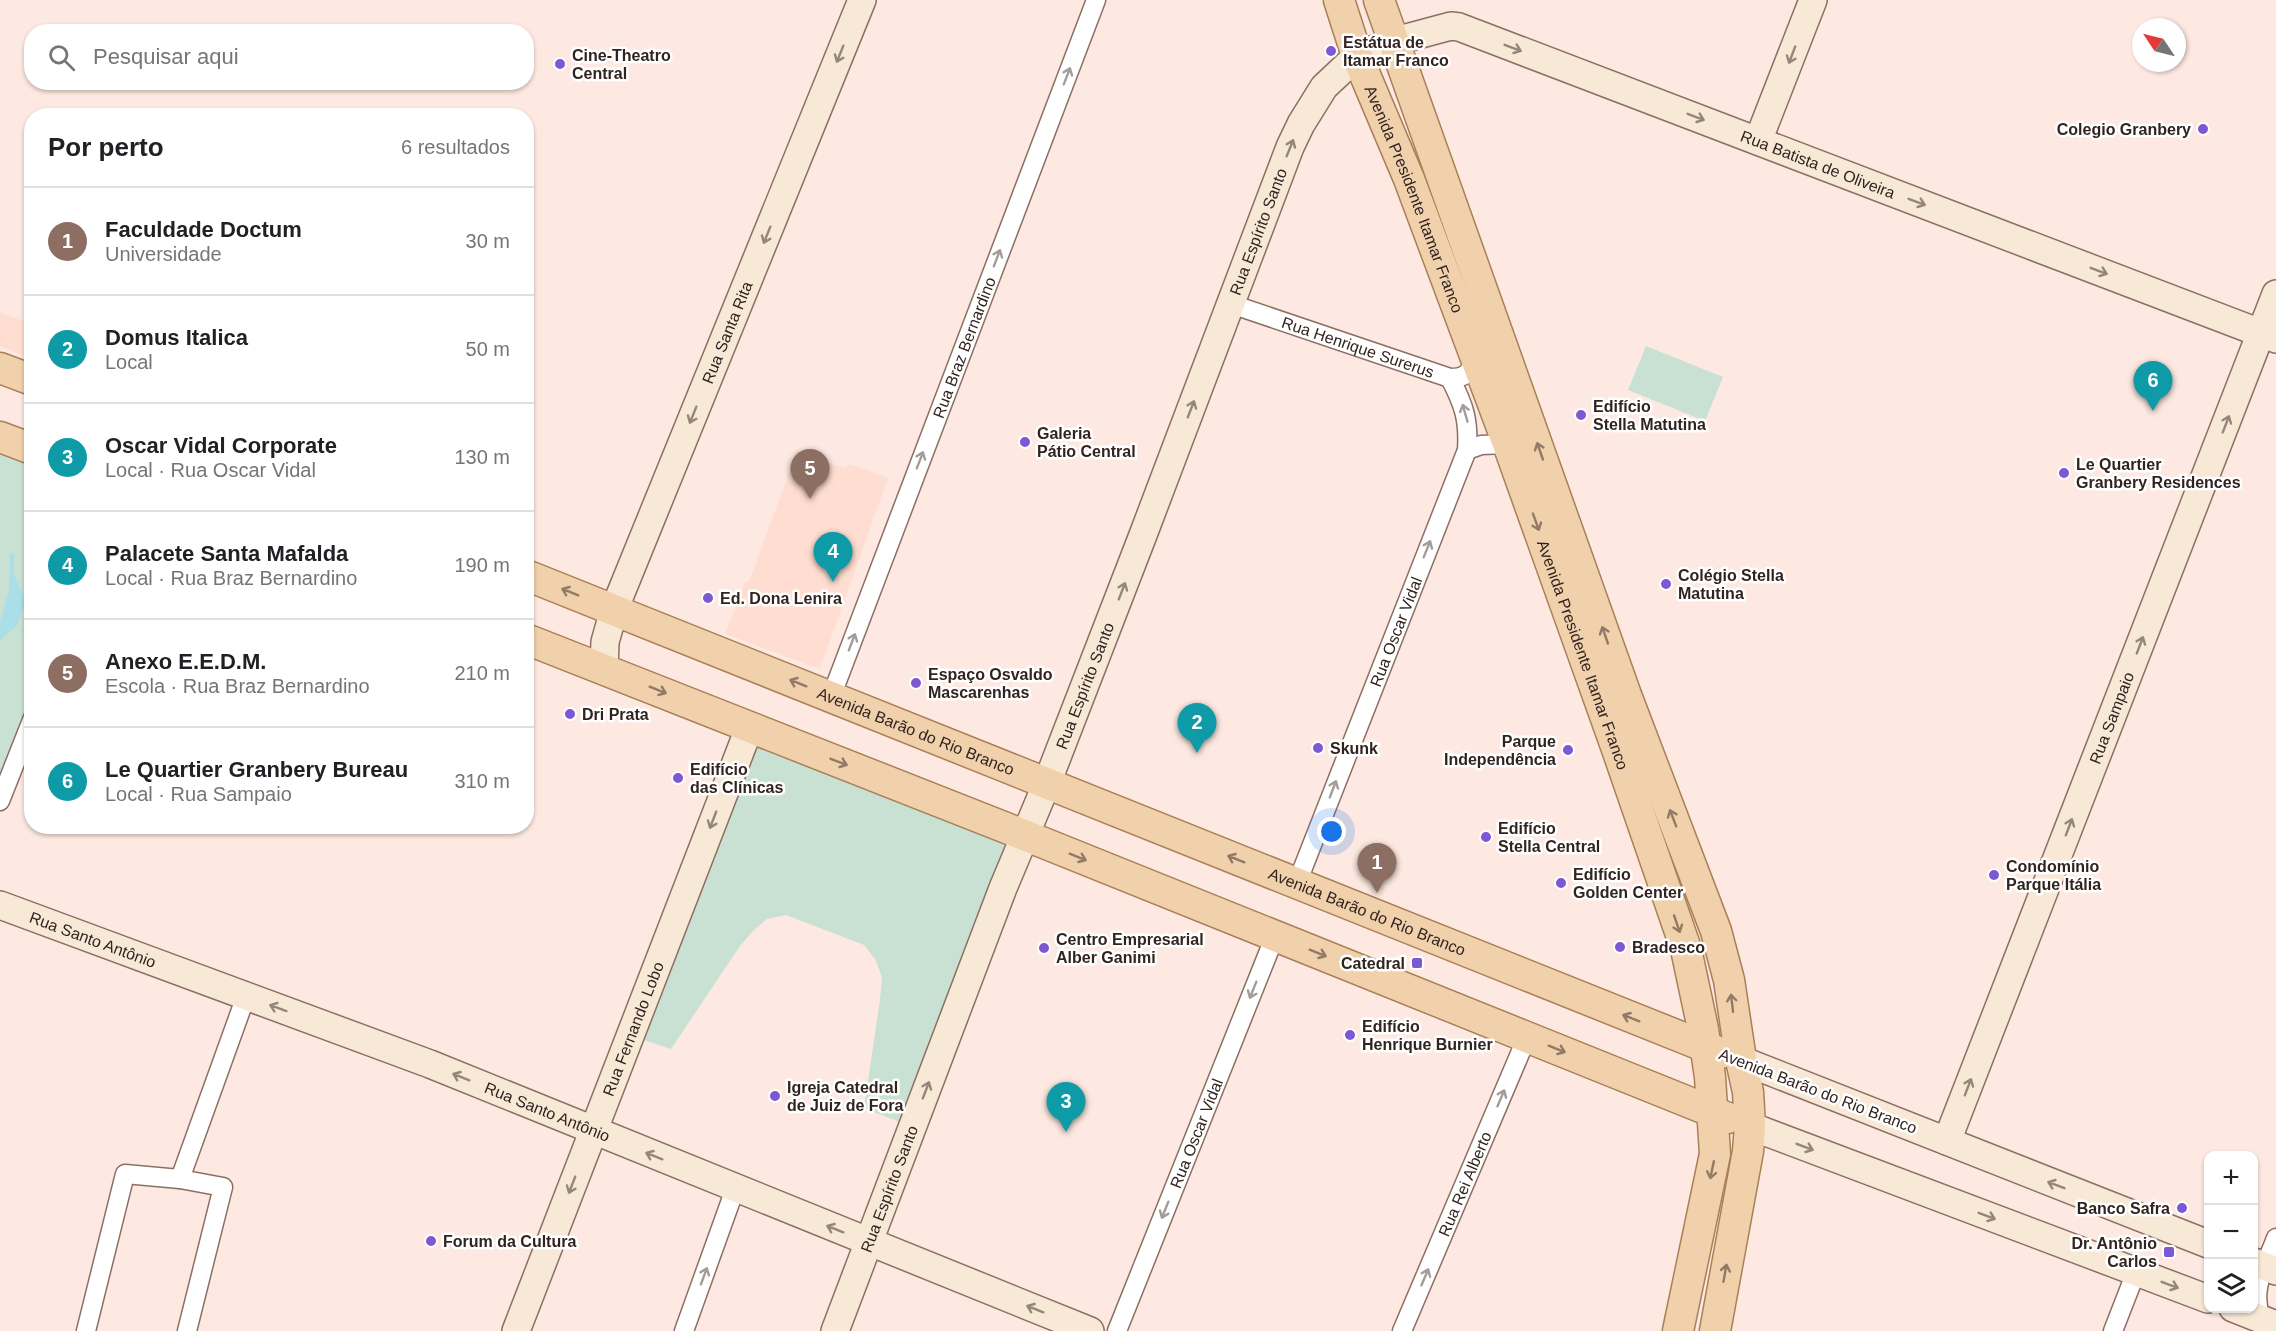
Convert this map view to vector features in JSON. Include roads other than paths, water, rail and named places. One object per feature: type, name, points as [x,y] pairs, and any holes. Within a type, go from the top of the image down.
[{"type":"main road","name":"Avenida Presidente Itamar Franco","points":[[1339,0],[1357,56],[1409,179],[1508,444],[1686,949],[1705,1047],[1713,1112],[1715,1154],[1678,1331]]},
{"type":"main road","name":"Avenida Presidente Itamar Franco","points":[[1379,0],[1626,695],[1716,932],[1729,980],[1748,1092],[1750,1126],[1748,1150],[1715,1331]]},
{"type":"main road","points":[[0,368],[24,377]]},
{"type":"main road","points":[[0,437],[24,447]]},
{"type":"main road","name":"Avenida Barão do Rio Branco","points":[[534,578],[1670,1034],[1741,1060]]},
{"type":"main road","points":[[534,642],[1024,835],[1750,1126]]},
{"type":"main road","points":[[1670,1034],[1686,1014],[1696,996]]},
{"type":"street","name":"Rua Santa Rita","points":[[604,669],[605,642],[614,610],[862,0]]},
{"type":"street","name":"Rua Braz Bernardino","points":[[831,697],[1096,0]]},
{"type":"street","points":[[1758,141],[1813,0]]},
{"type":"street","name":"Rua Batista de Oliveira","points":[[1357,56],[1395,41],[1451,26],[1459,27],[2269,336]]},
{"type":"street","name":"Rua Espírito Santo","points":[[835,1331],[1290,147],[1324,87],[1357,56]]},
{"type":"street","name":"Rua Sampaio","points":[[1947,1142],[2269,336],[2276,294]]},
{"type":"street","name":"Rua Henrique Surerus","points":[[1231,304],[1450,378],[1459,378],[1469,374],[1476,360]]},
{"type":"street","name":"Rua Oscar Vidal","points":[[1297,883],[1467,450],[1466,412],[1450,378]]},
{"type":"street","points":[[1467,450],[1481,445],[1508,444]]},
{"type":"street","name":"Rua Fernando Lobo","points":[[516,1331],[750,726]]},
{"type":"street","points":[[0,801],[24,740]]},
{"type":"street","name":"Rua Santo Antônio","points":[[0,905],[430,1064],[1089,1331]]},
{"type":"street","name":"Rua Oscar Vidal","points":[[1116,1331],[1275,936]]},
{"type":"street","points":[[180,1179],[246,996]]},
{"type":"street","name":"Rua Rei Alberto","points":[[1402,1331],[1527,1037]]},
{"type":"street","name":"Avenida Barão do Rio Branco","points":[[1741,1060],[2204,1242]]},
{"type":"street","points":[[1750,1126],[2204,1298]]},
{"type":"street","points":[[86,1331],[125,1174],[180,1179],[223,1187],[187,1331]]},
{"type":"street","points":[[684,1331],[735,1189]]},
{"type":"street","points":[[2269,1322],[2256,1303],[2258,1287],[2276,1238]]},
{"type":"street","points":[[2113,1331],[2136,1272]]},
{"type":"street","points":[[2246,1313],[2269,1322]]},
{"type":"water","points":[[10,553],[14,554],[14,575],[23,594],[24,606],[17,626],[0,640],[0,621],[9,590]]},
{"type":"place","name":"Estátua de Itamar Franco","points":[[1331,51]]},
{"type":"place","name":"Cine-Theatro Central","points":[[560,64]]},
{"type":"place","name":"Colegio Granbery","points":[[2203,129]]},
{"type":"place","name":"Le Quartier Granbery Bureau","points":[[2153,411]]},
{"type":"place","name":"Edifício Stella Matutina","points":[[1581,415]]},
{"type":"place","name":"Galeria Pátio Central","points":[[1025,442]]},
{"type":"place","name":"Le Quartier Granbery Residences","points":[[2064,473]]},
{"type":"place","name":"Anexo E.E.D.M.","points":[[810,499]]},
{"type":"place","name":"Palacete Santa Mafalda","points":[[833,582]]},
{"type":"place","name":"Colégio Stella Matutina","points":[[1666,584]]},
{"type":"place","name":"Ed. Dona Lenira","points":[[708,598]]},
{"type":"place","name":"Espaço Osvaldo Mascarenhas","points":[[916,683]]},
{"type":"place","name":"Dri Prata","points":[[570,714]]},
{"type":"place","name":"Skunk","points":[[1318,748]]},
{"type":"place","name":"Parque Independência","points":[[1568,750]]},
{"type":"place","name":"Domus Italica","points":[[1197,753]]},
{"type":"place","name":"Edifício das Clínicas","points":[[678,778]]},
{"type":"place","name":"Edifício Stella Central","points":[[1486,837]]},
{"type":"place","name":"Condomínio Parque Itália","points":[[1994,875]]},
{"type":"place","name":"Edifício Golden Center","points":[[1561,883]]},
{"type":"place","name":"Faculdade Doctum","points":[[1377,893]]},
{"type":"place","name":"Bradesco","points":[[1620,947]]},
{"type":"place","name":"Centro Empresarial Alber Ganimi","points":[[1044,948]]},
{"type":"place","name":"Catedral","points":[[1417,963]]},
{"type":"place","name":"Edifício Henrique Burnier","points":[[1350,1035]]},
{"type":"place","name":"Igreja Catedral de Juiz de Fora","points":[[775,1096]]},
{"type":"place","name":"Oscar Vidal Corporate","points":[[1066,1132]]},
{"type":"place","name":"Banco Safra","points":[[2182,1208]]},
{"type":"place","name":"Forum da Cultura","points":[[431,1241]]},
{"type":"place","name":"Dr. Antônio Carlos","points":[[2169,1252]]}]
